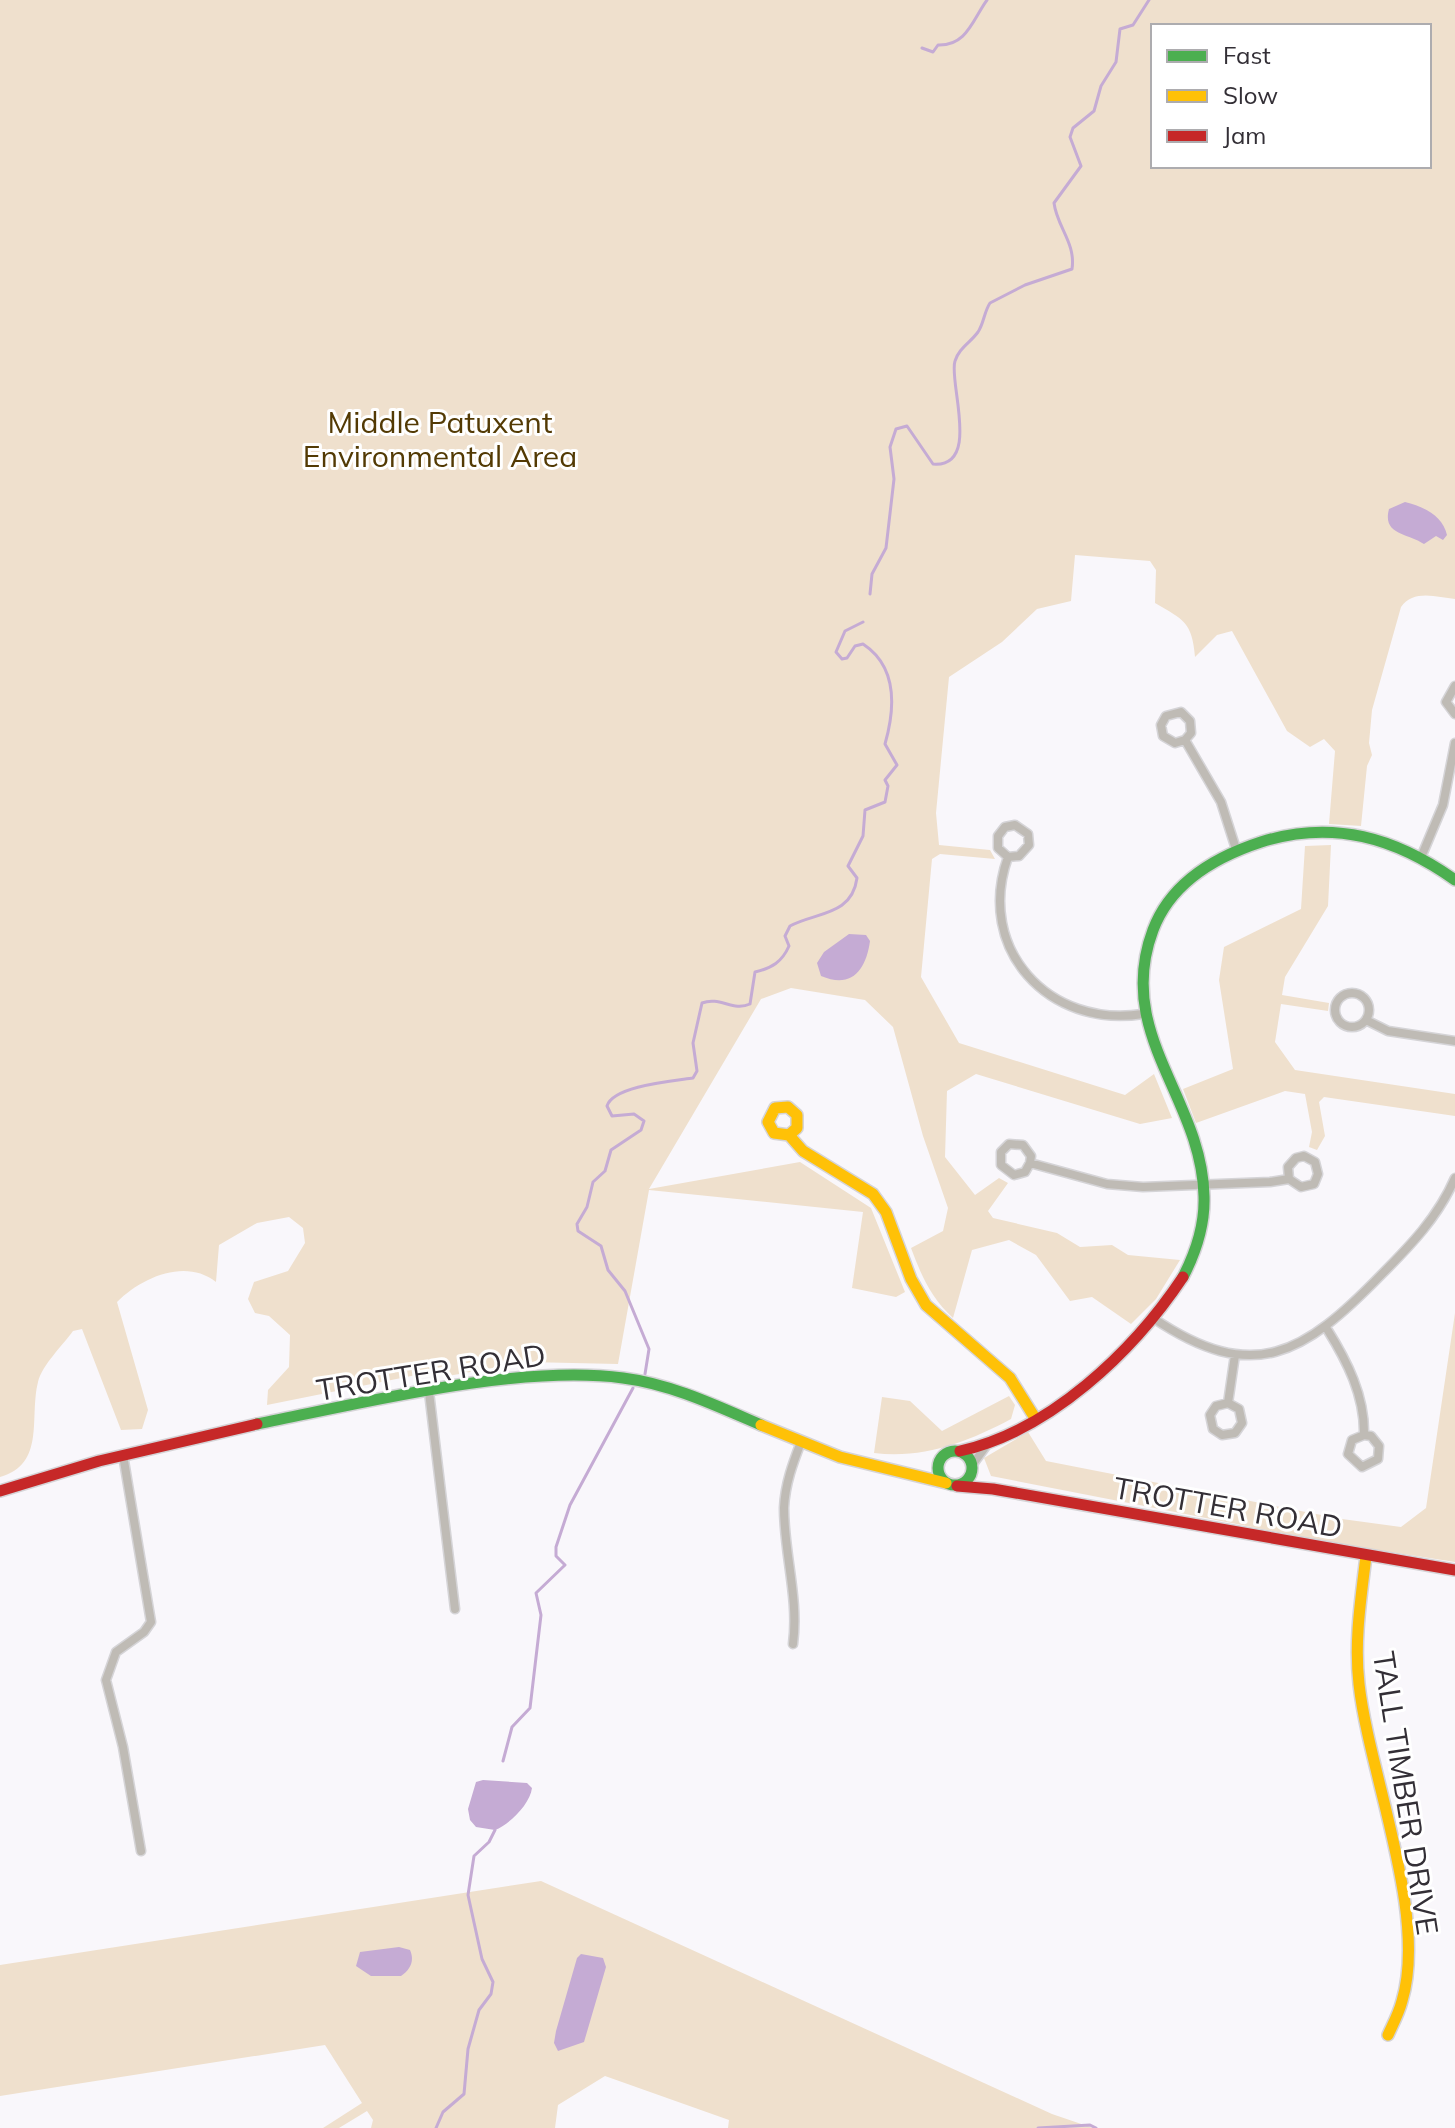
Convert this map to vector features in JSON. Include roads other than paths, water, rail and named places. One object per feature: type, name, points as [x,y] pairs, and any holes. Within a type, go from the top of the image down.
[{"type":"street","points":[[1455,686],[1446,702],[1455,714]]},
{"type":"street","points":[[1185,740],[1221,802],[1236,849]]},
{"type":"street","points":[[1422,855],[1443,805],[1455,743]]},
{"type":"street","points":[[1015,825],[1028,834],[1029,845],[1019,856],[1008,857],[998,848],[998,836],[1005,827],[1015,825]]},
{"type":"street","points":[[911,1472],[949,1452],[990,1443],[1035,1418],[1093,1376],[1153,1318],[1178,1288],[1194,1254],[1202,1219],[1203,1184],[1195,1147],[1143,1014],[1141,969],[1156,918],[1187,877],[1236,849],[1296,835],[1327,834],[1375,840],[1422,855],[1455,880]]},
{"type":"street","points":[[1008,857],[1000,895],[1004,929],[1028,976],[1057,1001],[1074,1010],[1109,1018],[1143,1014]]},
{"type":"street","points":[[1349,993],[1363,997],[1369,1009],[1366,1020],[1354,1027],[1342,1024],[1335,1015],[1338,1000],[1349,993]]},
{"type":"street","points":[[1366,1020],[1388,1031],[1455,1041]]},
{"type":"street","points":[[789,1135],[803,1151],[873,1194],[886,1212],[911,1279],[926,1305],[1010,1378],[1035,1418]]},
{"type":"street","points":[[1030,1163],[1126,1186],[1289,1179]]},
{"type":"street","points":[[1153,1318],[1196,1344],[1235,1355],[1277,1352],[1327,1329],[1414,1242],[1440,1207],[1455,1178]]},
{"type":"street","points":[[1327,1329],[1354,1380],[1362,1406],[1364,1435]]},
{"type":"street","points":[[1228,1403],[1235,1355]]},
{"type":"street","name":"TROTTER ROAD","points":[[0,1491],[123,1455],[429,1392],[545,1377],[622,1378],[691,1396],[841,1457],[951,1484],[1455,1570]]},
{"type":"street","points":[[429,1392],[455,1609]]},
{"type":"street","points":[[1228,1403],[1239,1409],[1242,1423],[1235,1433],[1222,1435],[1213,1429],[1210,1415],[1216,1406],[1228,1403]]},
{"type":"street","points":[[793,1644],[796,1619],[784,1506],[789,1473],[801,1442]]},
{"type":"street","points":[[941,1458],[939,1474],[951,1484],[968,1480],[973,1466],[990,1443]]},
{"type":"street","points":[[960,1451],[993,1489]]},
{"type":"street","points":[[123,1455],[151,1622],[144,1632],[116,1652],[106,1680],[141,1851]]},
{"type":"street","name":"TALL TIMBER DRIVE","points":[[1366,1556],[1358,1632],[1359,1683],[1367,1739],[1397,1862],[1406,1928],[1403,2000],[1388,2035]]},
{"type":"waterway","points":[[922,48],[933,52],[938,45],[948,44],[963,36],[987,0]]},
{"type":"waterway","points":[[870,594],[872,574],[886,548],[894,479],[890,447],[896,429],[907,426],[933,464],[948,462],[956,452],[960,438],[955,361],[978,332],[990,303],[1025,285],[1072,269],[1069,243],[1054,203],[1081,166],[1070,137],[1073,128],[1094,111],[1101,86],[1116,62],[1120,29],[1133,25],[1149,0]]},
{"type":"waterway","points":[[645,1374],[649,1349],[625,1291],[608,1270],[601,1246],[578,1231],[577,1224],[587,1207],[593,1182],[605,1171],[611,1150],[641,1130],[644,1121],[634,1114],[612,1116],[607,1106],[612,1099],[632,1089],[693,1078],[697,1071],[693,1043],[702,1003],[750,1004],[755,972],[780,960],[789,946],[785,936],[790,926],[840,906],[854,890],[857,878],[848,866],[863,836],[865,810],[885,802],[888,786],[885,780],[897,765],[885,744],[892,703],[883,664],[863,644],[855,646],[847,658],[842,659],[836,652],[845,631],[863,622]]},
{"type":"waterway","points":[[503,1761],[512,1727],[530,1708],[541,1615],[536,1593],[565,1565],[556,1556],[556,1547],[570,1505],[633,1388]]},
{"type":"waterway","points":[[436,2128],[443,2112],[464,2094],[468,2049],[479,2010],[491,1994],[493,1982],[482,1959],[468,1895],[474,1856],[489,1842],[495,1830]]},
{"type":"waterway","points":[[1038,2128],[1090,2125],[1096,2128]]},
{"type":"park label","name":"Middle Patuxent Environmental Area","points":[[440,439]]}]
